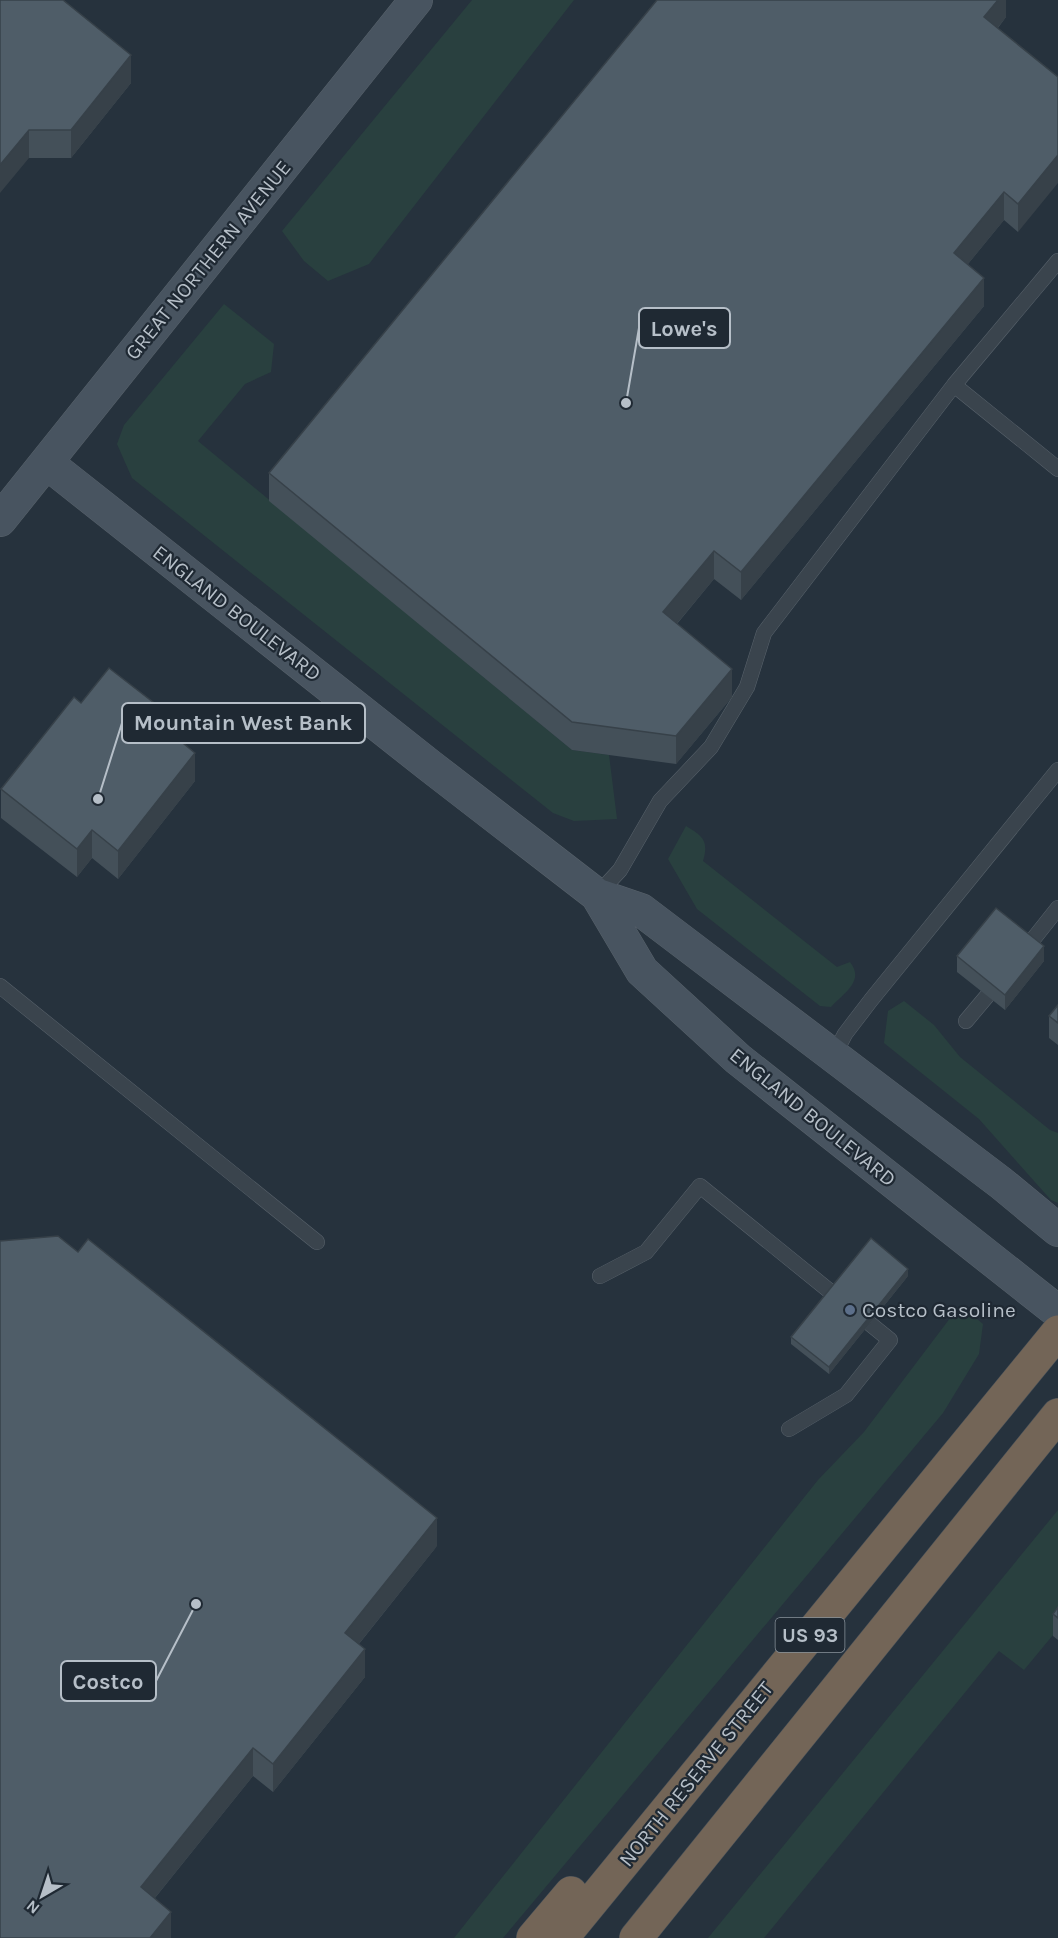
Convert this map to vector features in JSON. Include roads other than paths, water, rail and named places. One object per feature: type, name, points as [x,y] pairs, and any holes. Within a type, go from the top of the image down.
[{"type":"highway","name":"NORTH RESERVE STREET","points":[[562,1938],[1058,1332]]},
{"type":"highway","name":"US 93","points":[[636,1938],[1058,1415]]},
{"type":"highway","points":[[533,1938],[692,1745],[769,1659],[794,1655]]},
{"type":"street","name":"GREAT NORTHERN AVENUE","points":[[0,520],[416,0]]},
{"type":"street","name":"ENGLAND BOULEVARD","points":[[47,463],[597,895],[641,910],[1001,1183],[1058,1230]]},
{"type":"street","name":"ENGLAND BOULEVARD","points":[[597,895],[642,971],[738,1059],[1058,1312]]},
{"type":"lane","points":[[597,895],[620,870],[660,801],[711,747],[747,687],[764,633],[954,385],[1058,261]]},
{"type":"lane","points":[[954,385],[1058,469]]},
{"type":"lane","points":[[834,1055],[845,1034],[863,1010],[1058,771]]},
{"type":"lane","points":[[1027,947],[1058,908]]},
{"type":"lane","points":[[0,986],[317,1242]]},
{"type":"lane","points":[[966,1021],[987,996]]},
{"type":"lane","points":[[600,1276],[646,1252],[700,1186],[890,1340],[846,1395],[789,1429]]},
{"type":"place","name":"Lowe's","points":[[626,403]]},
{"type":"place","name":"Mountain West Bank","points":[[98,799]]},
{"type":"place","name":"Costco Gasoline","points":[[850,1310]]},
{"type":"place","name":"Costco","points":[[196,1604]]}]
